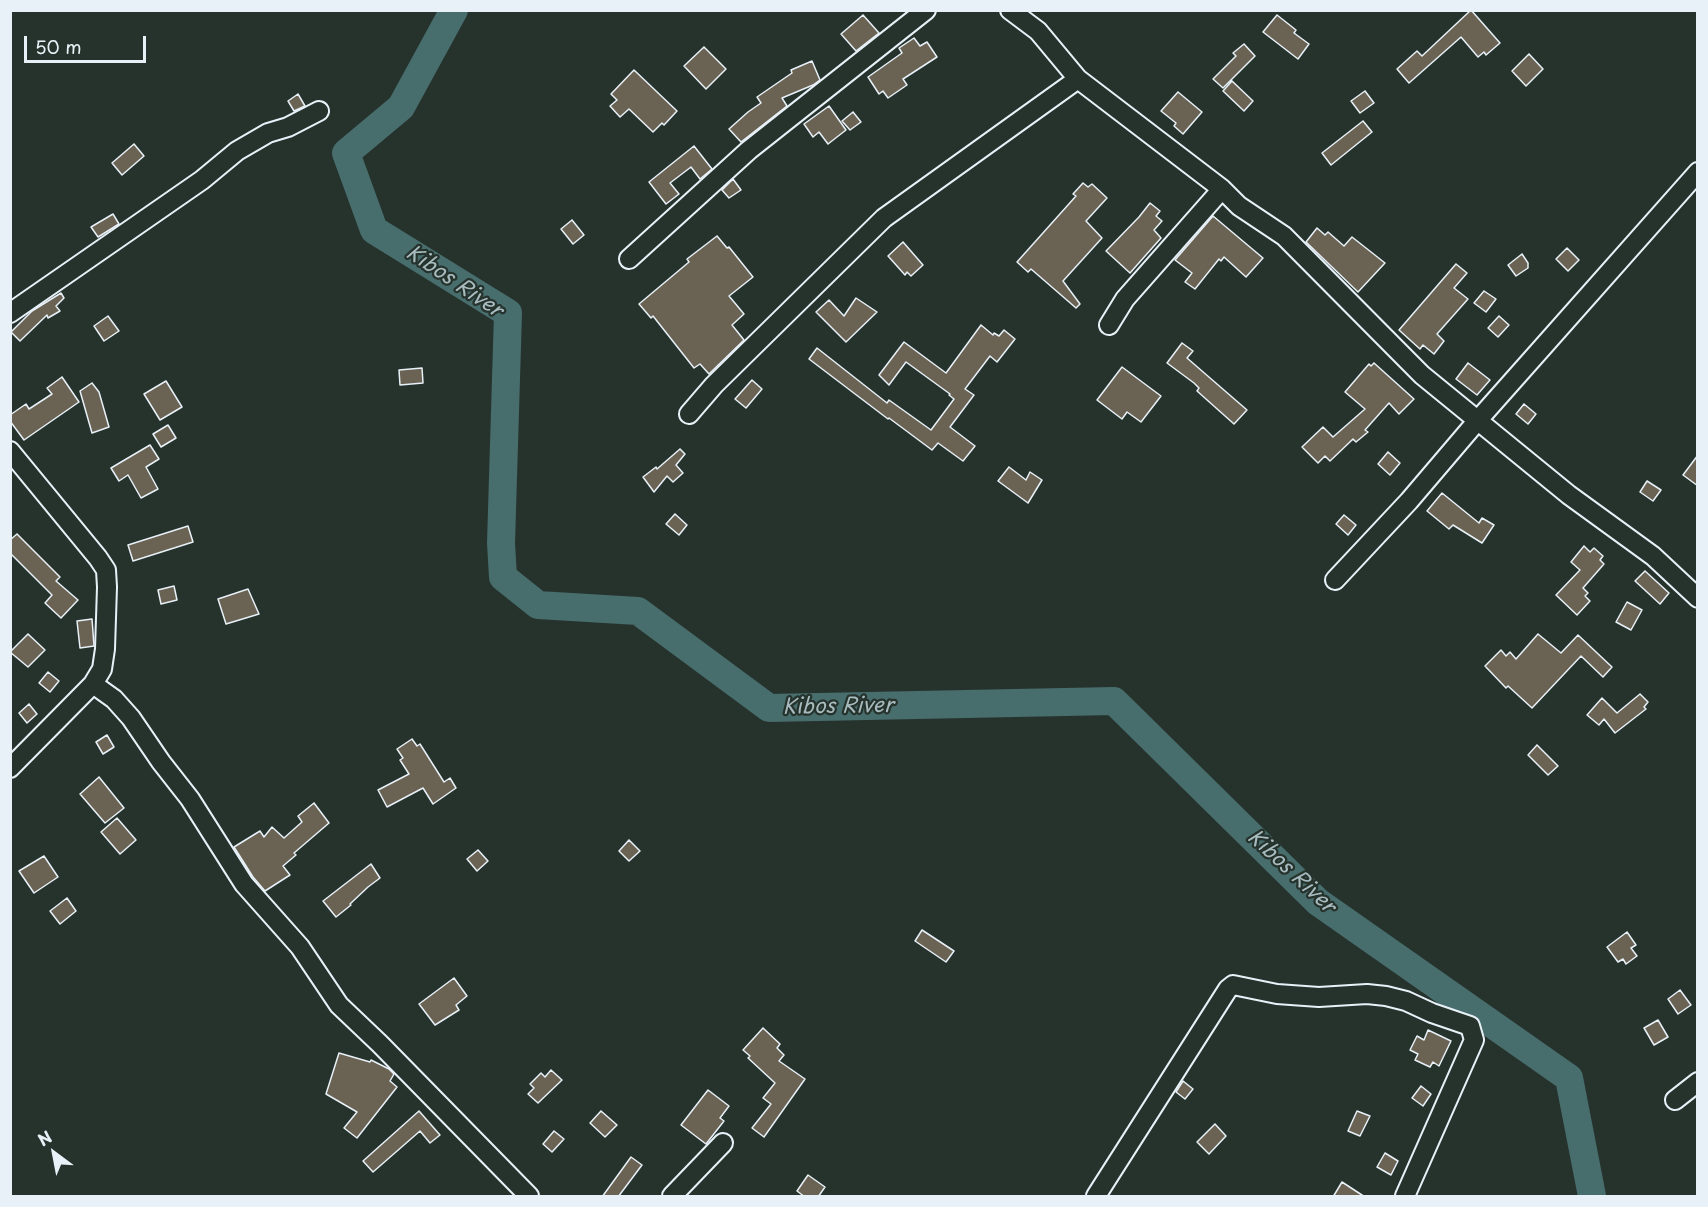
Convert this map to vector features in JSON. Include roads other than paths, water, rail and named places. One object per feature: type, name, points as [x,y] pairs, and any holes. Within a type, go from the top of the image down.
[{"type":"street","points":[[630,259],[749,150],[926,10]]},
{"type":"street","points":[[1010,10],[1038,31],[1078,79],[1222,189],[1239,206],[1284,236],[1422,375],[1569,495],[1653,556],[1698,598]]},
{"type":"street","points":[[689,414],[714,385],[884,218],[1078,79]]},
{"type":"street","points":[[10,313],[202,180],[237,151],[268,133],[288,127],[319,111]]},
{"type":"street","points":[[1335,580],[1409,501],[1698,172]]},
{"type":"street","points":[[1109,325],[1125,300],[1222,189]]},
{"type":"street","points":[[10,451],[99,558],[106,570],[105,649],[102,669],[93,684],[10,768]]},
{"type":"street","points":[[93,684],[114,699],[131,718],[190,799],[244,884],[300,947],[339,1005],[529,1197]]},
{"type":"street","points":[[1096,1197],[1228,989],[1233,985],[1276,994],[1319,997],[1367,994],[1386,996],[1406,1001],[1470,1026],[1474,1040],[1405,1197]]},
{"type":"street","points":[[1675,1100],[1698,1082]]},
{"type":"street","points":[[672,1197],[723,1143]]},
{"type":"waterway","name":"Kibos River","points":[[454,10],[401,107],[346,153],[374,230],[508,313],[501,543],[503,577],[538,605],[638,611],[769,708],[1114,701],[1318,902],[1569,1078],[1592,1196]]}]
